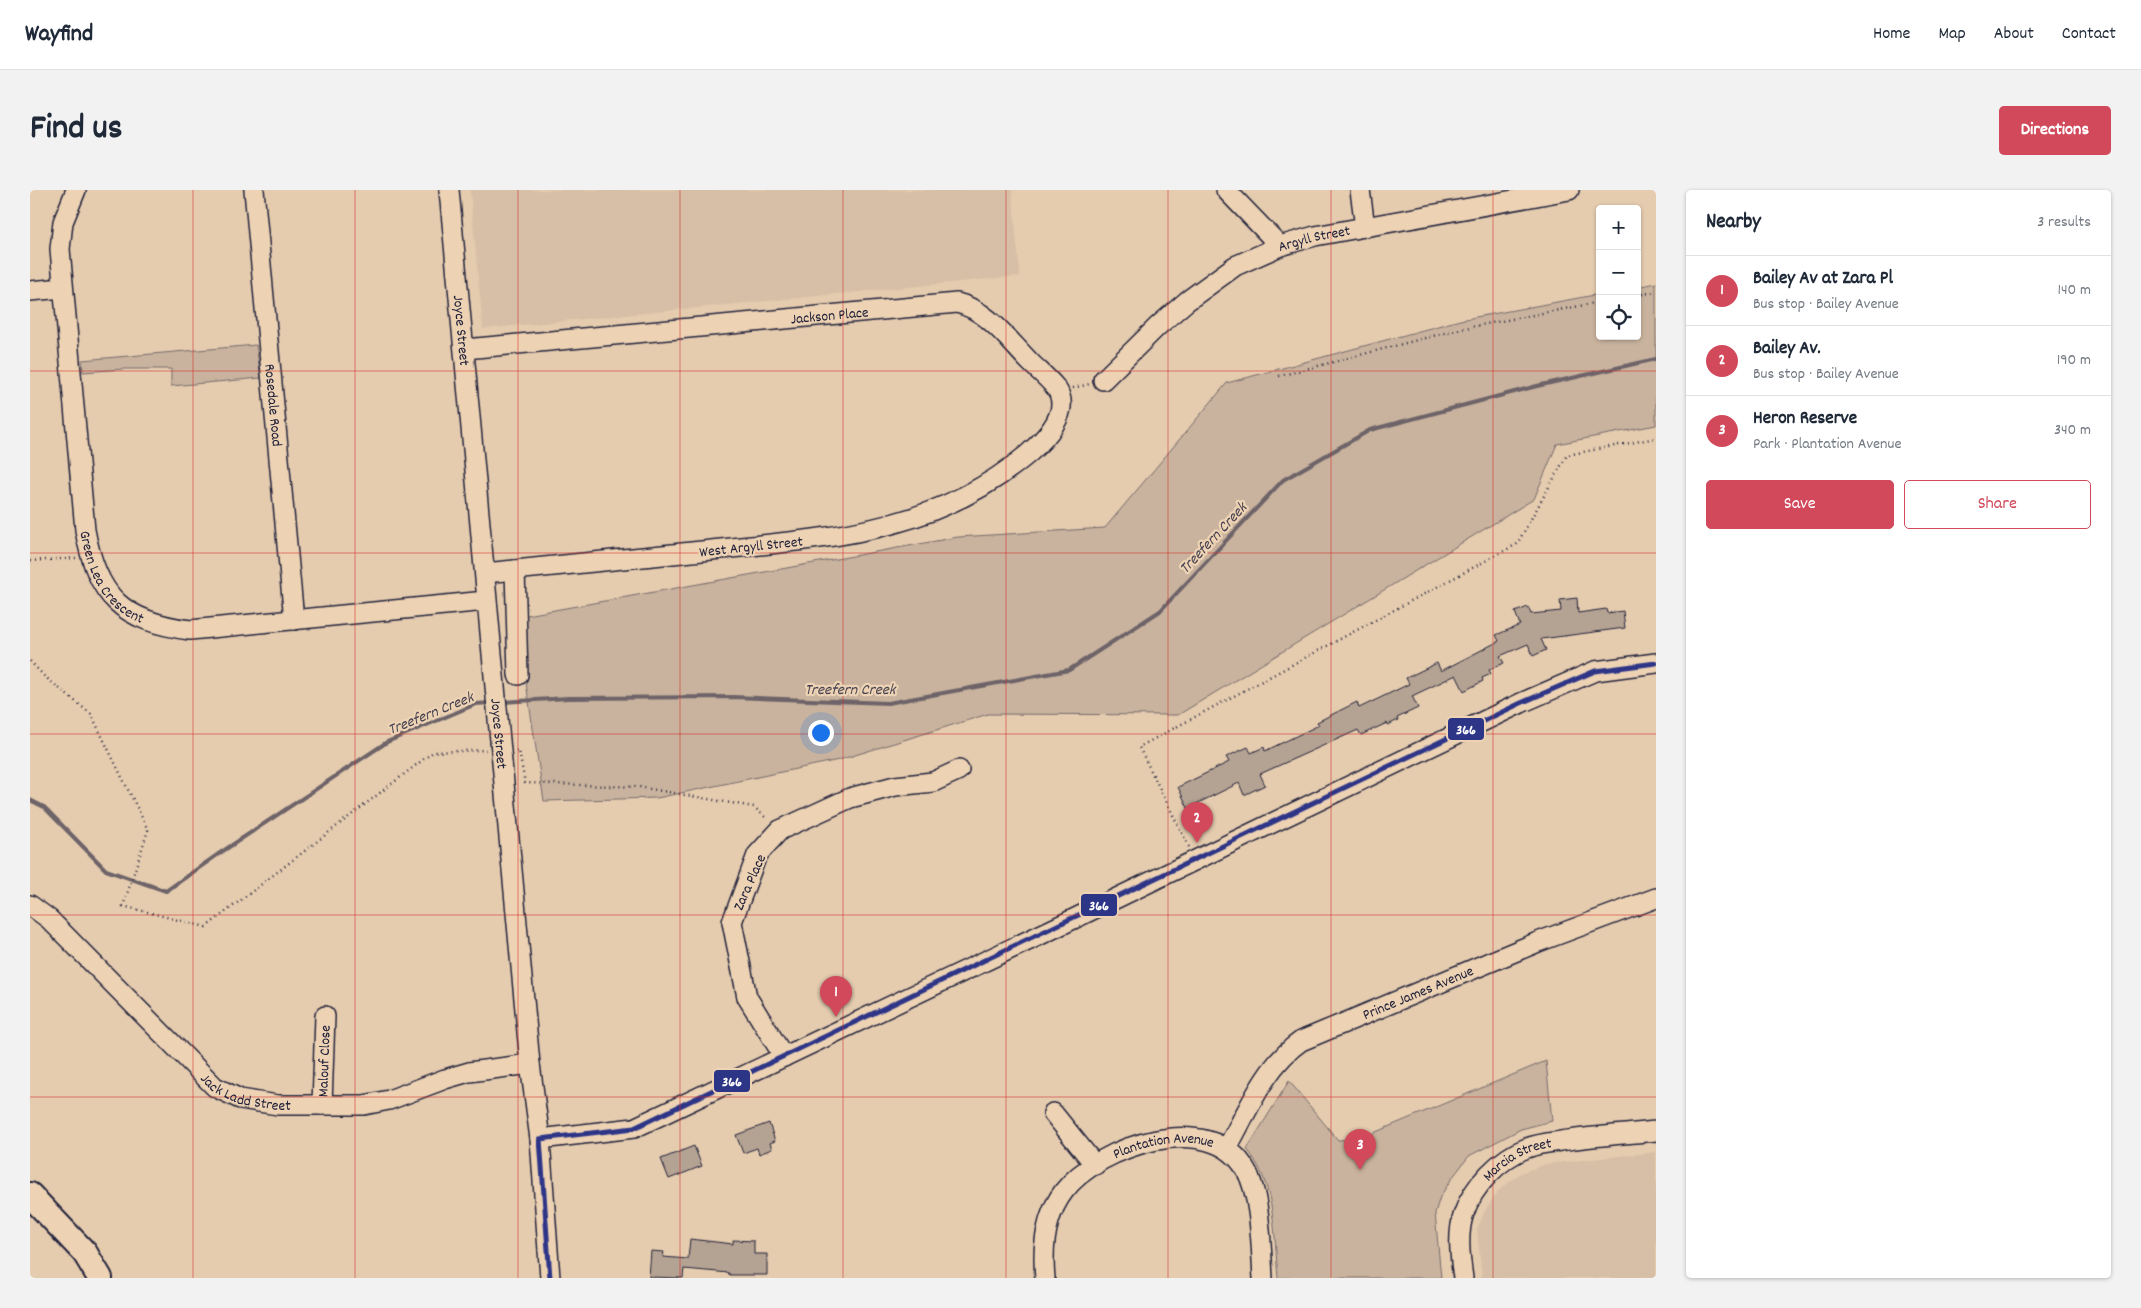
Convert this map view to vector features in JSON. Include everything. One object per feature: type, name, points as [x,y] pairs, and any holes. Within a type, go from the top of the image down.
[{"type":"main road","points":[[30,1195],[85,1253],[100,1278]]},
{"type":"street","name":"Green Lea Crescent","points":[[76,190],[63,222],[60,249],[84,520],[90,556],[100,581],[117,602],[137,616],[162,626],[190,630],[486,601]]},
{"type":"street","name":"Rosedale Road","points":[[254,190],[294,620]]},
{"type":"street","name":"Joyce Street","points":[[449,190],[485,573],[494,690],[530,1064],[540,1139],[550,1278]]},
{"type":"street","points":[[1226,190],[1280,246]]},
{"type":"street","points":[[1360,190],[1365,227]]},
{"type":"street","name":"Argyll Street","points":[[1103,380],[1158,326],[1187,301],[1235,266],[1280,246],[1315,236],[1569,190]]},
{"type":"street","points":[[30,290],[63,288]]},
{"type":"street","name":"Jackson Place","points":[[464,348],[957,303],[981,312],[1058,392]]},
{"type":"street","name":"West Argyll Street","points":[[485,573],[839,536],[899,524],[955,502],[1006,473],[1049,434],[1060,411],[1058,392]]},
{"type":"street","points":[[515,570],[518,675]]},
{"type":"street","points":[[540,1139],[634,1128],[1521,703],[1595,671],[1656,663]]},
{"type":"street","name":"Zara Place","points":[[784,1057],[747,997],[732,922],[757,855],[780,830],[850,798],[896,786],[933,782],[959,770]]},
{"type":"street","name":"Prince James Avenue","points":[[1227,1148],[1277,1062],[1289,1049],[1301,1041],[1538,942],[1656,898]]},
{"type":"street","name":"Jack Ladd Street","points":[[30,905],[49,919],[69,938],[214,1087],[240,1099],[278,1105],[364,1104],[389,1100],[445,1079],[470,1072],[530,1064]]},
{"type":"street","name":"Malouf Close","points":[[322,1105],[325,1016]]},
{"type":"street","points":[[1053,1113],[1095,1165]]},
{"type":"street","name":"Marcia Street","points":[[1463,1278],[1460,1234],[1464,1213],[1475,1193],[1491,1171],[1508,1158],[1527,1148],[1557,1142],[1656,1131]]},
{"type":"street","name":"Plantation Avenue","points":[[1045,1278],[1044,1255],[1049,1219],[1064,1191],[1075,1179],[1095,1165],[1133,1147],[1165,1138],[1195,1138],[1227,1148],[1246,1168],[1253,1186],[1263,1278]]},
{"type":"path","points":[[1641,294],[1656,292]]},
{"type":"path","points":[[1279,376],[1460,329],[1596,303]]},
{"type":"path","points":[[1058,392],[1103,380]]},
{"type":"path","points":[[1196,860],[1139,747],[1517,544],[1566,455],[1656,438]]},
{"type":"path","points":[[30,561],[90,556]]},
{"type":"path","points":[[30,661],[44,676],[91,714],[148,830],[123,906],[206,927],[433,752],[519,751],[525,784],[639,787],[754,807],[780,830]]},
{"type":"shaded area","points":[[470,190],[1012,190],[1020,276],[483,329]]},
{"type":"shaded area","points":[[1656,283],[1656,425],[1557,444],[1534,499],[1178,715],[988,714],[839,760],[657,798],[544,801],[516,617],[958,537],[1105,528],[1227,383],[1460,320],[1596,295],[1596,340],[1641,340],[1641,286]]},
{"type":"shaded area","points":[[256,345],[261,378],[171,386],[171,369],[123,369],[83,372],[82,360]]},
{"type":"shaded area","points":[[1546,1061],[1552,1121],[1521,1129],[1469,1156],[1440,1197],[1435,1213],[1441,1278],[1278,1278],[1272,1210],[1264,1178],[1247,1149],[1289,1081],[1338,1140],[1359,1139]]},
{"type":"shaded area","points":[[1656,1152],[1656,1278],[1482,1278],[1477,1229],[1486,1209],[1499,1190],[1521,1173],[1546,1164]]},
{"type":"building","points":[[1577,598],[1578,613],[1606,609],[1607,613],[1623,611],[1625,628],[1541,639],[1546,650],[1533,656],[1528,644],[1500,656],[1504,663],[1489,670],[1491,674],[1482,678],[1483,681],[1464,691],[1456,675],[1412,696],[1418,708],[1397,718],[1398,720],[1388,725],[1387,723],[1361,735],[1358,730],[1260,774],[1265,785],[1244,795],[1239,783],[1188,808],[1178,787],[1229,762],[1226,757],[1248,747],[1251,753],[1264,747],[1265,751],[1319,725],[1317,722],[1357,702],[1359,708],[1409,684],[1406,678],[1437,663],[1441,671],[1499,641],[1496,635],[1520,625],[1515,612],[1528,607],[1531,614],[1561,611],[1560,600]]},
{"type":"building","points":[[769,1123],[775,1141],[770,1143],[772,1149],[759,1154],[757,1148],[743,1153],[736,1135]]},
{"type":"building","points":[[694,1146],[702,1166],[669,1179],[661,1159]]},
{"type":"building","points":[[690,1239],[733,1244],[733,1240],[754,1241],[754,1254],[767,1254],[767,1275],[729,1275],[729,1273],[684,1269],[683,1278],[649,1277],[651,1251],[664,1252],[663,1257],[688,1259]]},
{"type":"waterway","name":"Treefern Creek","points":[[502,702],[568,698],[733,697],[888,703],[1069,670],[1160,611],[1283,480],[1370,430],[1537,386],[1656,359]]},
{"type":"waterway","name":"Treefern Creek","points":[[30,800],[44,807],[106,870],[166,891],[387,742],[476,704],[490,703]]},
{"type":"transit line","name":"366","points":[[540,1139],[634,1128],[1521,703],[1595,671],[1656,663]]},
{"type":"transit line","name":"366","points":[[540,1139],[550,1278]]},
{"type":"place","name":"Bailey Av.","points":[[1197,843]]},
{"type":"place","name":"Bailey Av at Zara Pl","points":[[836,1017]]},
{"type":"place","name":"Heron Reserve","points":[[1360,1170]]}]
